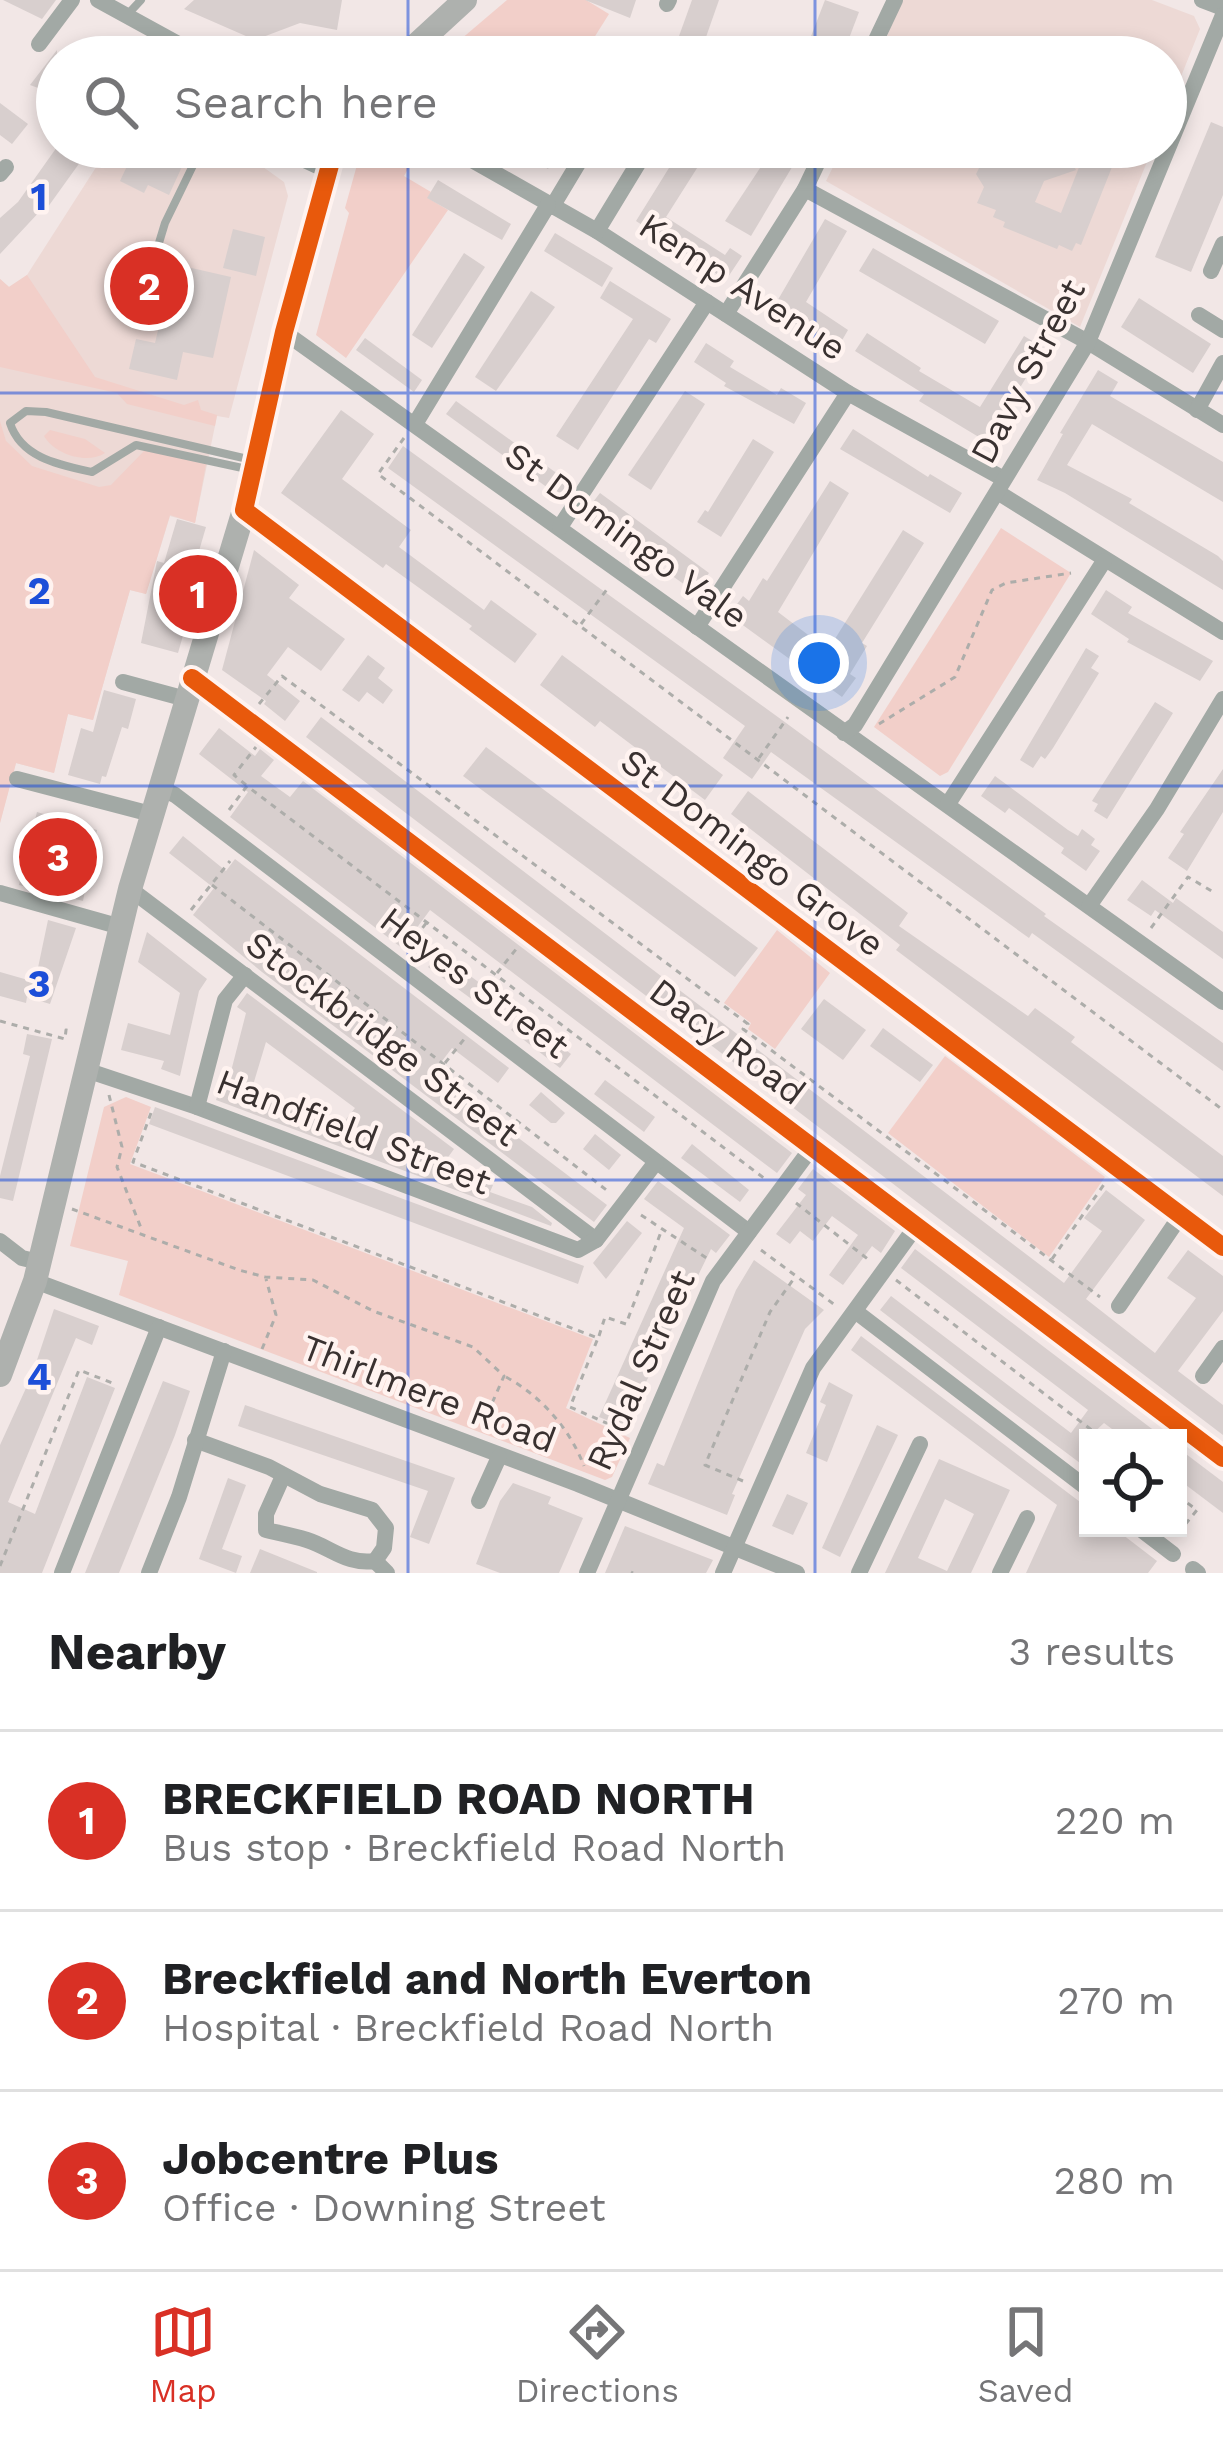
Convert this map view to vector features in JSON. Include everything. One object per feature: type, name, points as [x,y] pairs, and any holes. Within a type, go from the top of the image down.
[{"type":"street","points":[[46,36],[72,0]]},
{"type":"street","points":[[98,0],[165,36]]},
{"type":"street","points":[[426,36],[465,0]]},
{"type":"street","points":[[878,36],[895,0]]},
{"type":"street","points":[[1202,0],[1223,12]]},
{"type":"street","name":"Davy Street","points":[[1187,100],[1223,12]]},
{"type":"street","points":[[154,30],[158,36]]},
{"type":"street","points":[[0,1375],[37,1272],[53,1204],[95,1073],[95,1036],[130,889],[244,510],[284,332],[329,168]]},
{"type":"street","name":"Kemp Avenue","points":[[485,168],[597,230],[646,266],[1000,486],[1104,561],[1223,632]]},
{"type":"street","points":[[415,424],[574,168]]},
{"type":"street","points":[[597,230],[635,168]]},
{"type":"street","points":[[726,314],[814,168]]},
{"type":"street","name":"Davy Street","points":[[844,733],[855,725],[1088,341],[1159,168]]},
{"type":"street","points":[[805,189],[1088,341],[1223,425]]},
{"type":"street","points":[[1211,271],[1223,244]]},
{"type":"street","points":[[560,527],[707,302]]},
{"type":"street","points":[[1199,315],[1223,330]]},
{"type":"street","name":"St Domingo Vale","points":[[284,332],[1223,1002]]},
{"type":"street","points":[[1197,410],[1223,363]]},
{"type":"street","points":[[697,627],[848,393]]},
{"type":"street","name":"St Domingo Grove","points":[[244,510],[1223,1247]]},
{"type":"street","points":[[948,804],[1104,561]]},
{"type":"street","points":[[123,682],[189,689]]},
{"type":"street","name":"Dacy Road","points":[[189,689],[266,734],[1223,1459]]},
{"type":"street","points":[[1089,906],[1157,809],[1223,699]]},
{"type":"street","points":[[17,779],[151,814]]},
{"type":"street","name":"Heyes Street","points":[[159,788],[217,826],[748,1235]]},
{"type":"street","name":"Stockbridge Street","points":[[130,889],[596,1240]]},
{"type":"street","points":[[0,893],[121,927]]},
{"type":"street","points":[[197,1107],[226,1000],[245,974]]},
{"type":"street","name":"Handfield Street","points":[[95,1073],[578,1250],[596,1240]]},
{"type":"street","name":"Rydal Street","points":[[587,1573],[722,1268],[813,1146]]},
{"type":"street","points":[[596,1240],[656,1162]]},
{"type":"street","points":[[1113,1304],[1181,1215]]},
{"type":"street","points":[[722,1573],[813,1368],[917,1226]]},
{"type":"street","name":"Thirlmere Road","points":[[0,1241],[37,1272],[159,1328],[578,1484],[797,1573]]},
{"type":"street","points":[[853,1314],[1079,1483]]},
{"type":"street","points":[[62,1573],[159,1328]]},
{"type":"street","points":[[1203,1376],[1223,1348]]},
{"type":"street","points":[[148,1573],[179,1497],[224,1351]]},
{"type":"street","points":[[195,1440],[283,1476],[320,1494],[372,1510],[386,1528],[381,1567],[342,1558],[312,1541],[266,1530],[266,1514],[283,1476]]},
{"type":"street","points":[[860,1573],[920,1444]]},
{"type":"street","points":[[479,1501],[499,1457]]},
{"type":"street","points":[[1000,1573],[1027,1518]]},
{"type":"street","points":[[1150,1537],[1169,1551]]},
{"type":"lane","points":[[127,15],[141,0]]},
{"type":"lane","points":[[135,322],[165,223],[192,168]]},
{"type":"lane","points":[[26,411],[46,412],[256,466],[136,445],[92,472],[56,464],[32,452],[15,437],[10,423],[26,411]]},
{"type":"path","points":[[415,424],[378,474],[1223,1109]]},
{"type":"path","points":[[580,626],[620,572]]},
{"type":"path","points":[[874,727],[955,677],[992,590],[1071,573]]},
{"type":"path","points":[[247,720],[281,676],[1113,1304]]},
{"type":"path","points":[[758,760],[800,700]]},
{"type":"path","points":[[266,734],[235,775],[247,786],[1090,1429]]},
{"type":"path","points":[[217,826],[247,786]]},
{"type":"path","points":[[179,925],[242,845]]},
{"type":"path","points":[[1140,943],[1188,877],[1215,892]]},
{"type":"path","points":[[212,885],[624,1204],[722,1268]]},
{"type":"path","points":[[397,963],[427,922]]},
{"type":"path","points":[[496,975],[528,934]]},
{"type":"path","points":[[0,1021],[65,1039],[66,1030],[95,1036]]},
{"type":"path","points":[[443,1065],[477,1024]]},
{"type":"path","points":[[95,1073],[122,1147],[117,1167],[143,1232]]},
{"type":"path","points":[[157,1094],[134,1162],[598,1338]]},
{"type":"path","points":[[1051,1260],[1117,1167]]},
{"type":"path","points":[[53,1204],[265,1277],[313,1280],[387,1317],[473,1347],[504,1376],[536,1394],[585,1465],[578,1484]]},
{"type":"path","points":[[644,1439],[570,1407],[605,1317],[626,1324],[662,1230]]},
{"type":"path","points":[[748,1235],[795,1277],[853,1314]]},
{"type":"path","points":[[256,1364],[276,1315],[265,1277]]},
{"type":"path","points":[[760,1489],[705,1465],[770,1312],[795,1277]]},
{"type":"path","points":[[0,1565],[79,1370],[133,1391]]},
{"type":"path","points":[[474,1447],[504,1376]]},
{"type":"path","points":[[1187,1503],[1197,1510],[1187,1525]]},
{"type":"path","points":[[1169,1551],[1179,1537]]},
{"type":"shaded area","points":[[507,0],[586,0],[609,14],[595,36],[465,36]]},
{"type":"shaded area","points":[[901,0],[1152,0],[1194,16],[1200,29],[1187,62],[1187,36],[887,36]]},
{"type":"shaded area","points":[[96,168],[264,168],[284,182],[288,196],[229,418],[217,416],[195,523],[170,516],[146,594],[130,590],[93,720],[68,714],[54,773],[16,763],[0,823],[0,279],[9,287],[27,275]]},
{"type":"shaded area","points":[[356,168],[409,168],[404,176],[431,192],[428,198],[448,210],[346,358],[316,335],[349,213],[345,208]]},
{"type":"shaded area","points":[[832,168],[1144,168],[1080,327],[826,181]]},
{"type":"shaded area","points":[[27,275],[95,377],[184,405],[198,400],[201,410],[217,415],[215,426],[127,404],[117,393],[0,367],[0,279],[9,287]]},
{"type":"shaded area","points":[[0,421],[6,441],[32,466],[99,487],[111,485],[145,450],[206,464],[195,523],[170,515],[146,594],[130,590],[93,720],[68,714],[54,773],[16,763],[0,823]]},
{"type":"shaded area","points":[[50,430],[85,439],[105,453],[80,458],[63,452],[44,436]]},
{"type":"shaded area","points":[[1001,528],[1071,573],[948,772],[940,776],[874,727]]},
{"type":"shaded area","points":[[777,930],[830,973],[775,1049],[724,1003]]},
{"type":"shaded area","points":[[945,1056],[1105,1177],[1049,1257],[888,1133]]},
{"type":"shaded area","points":[[126,1097],[151,1107],[130,1164],[593,1339],[566,1408],[630,1438],[612,1477],[605,1480],[119,1295],[128,1261],[70,1246],[104,1107]]},
{"type":"building","points":[[3,0],[56,0],[42,19]]},
{"type":"building","points":[[194,0],[342,0],[337,30],[300,23],[266,36],[246,36],[184,9]]},
{"type":"building","points":[[585,0],[636,0],[630,18]]},
{"type":"building","points":[[692,0],[719,0],[706,36],[679,36]]},
{"type":"building","points":[[825,0],[859,12],[850,36],[811,36]]},
{"type":"building","points":[[0,103],[28,124],[12,144],[0,135]]},
{"type":"building","points":[[1211,122],[1223,127],[1223,195],[1191,272],[1155,257]]},
{"type":"building","points":[[42,168],[76,168],[45,211],[0,254],[0,218]]},
{"type":"building","points":[[126,168],[181,168],[169,195],[148,185],[144,193],[120,181]]},
{"type":"building","points":[[669,168],[697,168],[666,217],[725,255],[730,248],[742,256],[726,280],[636,221]]},
{"type":"building","points":[[760,168],[791,168],[751,236],[725,221]]},
{"type":"building","points":[[979,168],[1075,168],[1044,181],[1035,202],[1061,213],[1079,168],[1112,168],[1081,245],[1076,243],[1072,251],[1003,227],[1005,222],[993,217],[996,210],[977,203],[984,187],[976,174]]},
{"type":"building","points":[[438,180],[511,224],[502,240],[427,198]]},
{"type":"building","points":[[825,219],[847,231],[806,302],[848,330],[837,349],[772,310]]},
{"type":"building","points":[[233,229],[265,237],[256,276],[223,268]]},
{"type":"building","points":[[555,233],[613,268],[602,287],[544,251]]},
{"type":"building","points":[[873,248],[999,321],[985,344],[859,271]]},
{"type":"building","points":[[464,253],[485,267],[432,348],[412,335]]},
{"type":"building","points":[[174,264],[231,277],[213,358],[183,352],[177,380],[129,369],[136,339],[155,343]]},
{"type":"building","points":[[610,281],[671,319],[656,343],[649,339],[578,450],[556,436],[633,319],[600,298]]},
{"type":"building","points":[[531,291],[555,307],[496,391],[475,377]]},
{"type":"building","points":[[1139,298],[1211,344],[1193,373],[1121,327]]},
{"type":"building","points":[[867,333],[980,407],[1024,336],[1044,348],[987,442],[919,401],[924,394],[855,351]]},
{"type":"building","points":[[365,338],[422,380],[414,392],[356,350]]},
{"type":"building","points":[[706,343],[734,361],[730,367],[777,395],[781,388],[806,403],[794,424],[724,386],[694,362]]},
{"type":"building","points":[[1098,370],[1118,382],[1110,396],[1223,462],[1223,502],[1092,424],[1067,465],[1132,499],[1129,503],[1218,556],[1223,561],[1223,590],[1037,480]]},
{"type":"building","points":[[685,391],[705,404],[651,490],[628,475]]},
{"type":"building","points":[[456,401],[569,482],[559,496],[446,414]]},
{"type":"building","points":[[341,410],[374,434],[342,479],[411,530],[399,547],[484,610],[491,600],[537,634],[515,663],[469,629],[472,626],[281,493]]},
{"type":"building","points":[[853,429],[962,493],[950,513],[840,449]]},
{"type":"building","points":[[753,439],[774,452],[721,537],[697,522]]},
{"type":"building","points":[[403,446],[1223,1043],[1223,1071],[771,752],[752,779],[723,758],[745,726],[388,468]]},
{"type":"building","points":[[830,481],[849,493],[778,612],[828,650],[903,530],[924,543],[862,643],[867,646],[850,674],[856,678],[842,697],[729,615],[743,596],[749,601],[763,578],[767,581]]},
{"type":"building","points":[[600,493],[709,573],[695,592],[671,575],[676,569],[614,525],[607,535],[583,515]]},
{"type":"building","points":[[177,519],[206,527],[180,616],[188,618],[178,653],[141,643],[157,561],[164,563]]},
{"type":"building","points":[[254,550],[299,585],[289,598],[345,639],[321,671],[288,647],[267,675],[300,701],[285,721],[222,670]]},
{"type":"building","points":[[1106,590],[1132,607],[1128,613],[1213,661],[1200,681],[1127,642],[1091,614]]},
{"type":"building","points":[[1086,648],[1099,656],[1091,668],[1099,673],[1053,748],[1033,768],[1020,760]]},
{"type":"building","points":[[368,655],[385,668],[378,678],[393,690],[383,704],[367,692],[359,702],[342,690]]},
{"type":"building","points":[[562,655],[723,775],[705,800],[600,721],[595,727],[540,685]]},
{"type":"building","points":[[104,690],[136,699],[128,729],[122,727],[100,784],[68,775],[81,728],[93,732]]},
{"type":"building","points":[[1155,702],[1173,713],[1107,819],[1094,811],[1098,804],[1092,801]]},
{"type":"building","points":[[321,717],[1064,1283],[1102,1231],[1084,1218],[1106,1190],[1145,1220],[1086,1299],[1155,1353],[1196,1298],[1167,1278],[1188,1250],[1223,1276],[1223,1311],[1178,1371],[1223,1405],[1223,1435],[306,737]]},
{"type":"building","points":[[219,728],[255,756],[260,749],[274,760],[261,776],[290,797],[303,781],[792,1153],[777,1173],[430,910],[402,948],[230,817],[248,792],[199,754]]},
{"type":"building","points":[[486,747],[758,948],[735,977],[463,776]]},
{"type":"building","points":[[1223,769],[1223,812],[1187,871],[1168,858]]},
{"type":"building","points":[[995,776],[1068,830],[1078,836],[1082,829],[1095,839],[1091,845],[1100,851],[1086,871],[1061,853],[1064,848],[1009,808],[1005,813],[981,796]]},
{"type":"building","points":[[748,791],[908,913],[899,926],[1028,1016],[1035,1008],[1075,1037],[1071,1042],[1223,1156],[1223,1196],[896,950],[900,945],[731,814]]},
{"type":"building","points":[[37,812],[97,830],[83,901],[19,885]]},
{"type":"building","points":[[183,836],[226,871],[235,859],[509,1068],[498,1083],[452,1048],[433,1073],[607,1205],[594,1222],[193,915],[214,888],[169,853]]},
{"type":"building","points":[[1142,880],[1223,932],[1223,959],[1155,910],[1151,916],[1127,900]]},
{"type":"building","points":[[48,920],[76,928],[50,1004],[0,996],[0,972],[35,982]]},
{"type":"building","points":[[147,932],[207,979],[199,991],[180,1076],[161,1069],[164,1061],[121,1050],[128,1023],[170,1035],[180,993],[138,962]]},
{"type":"building","points":[[439,953],[488,989],[477,1003],[428,967]]},
{"type":"building","points":[[247,993],[454,1149],[441,1167],[493,1185],[490,1192],[532,1207],[551,1226],[216,1100],[221,1085],[227,1087],[246,1013],[237,1007]],"holes":[[[266,1042],[355,1108],[339,1128],[250,1095]]]},
{"type":"building","points":[[824,999],[866,1030],[843,1060],[801,1029]]},
{"type":"building","points":[[522,1016],[571,1054],[560,1068],[511,1030]]},
{"type":"building","points":[[883,1028],[933,1065],[920,1082],[870,1046]]},
{"type":"building","points":[[27,1034],[52,1039],[13,1201],[0,1198],[0,1176],[30,1056],[23,1054]]},
{"type":"building","points":[[605,1080],[655,1117],[644,1132],[594,1094]]},
{"type":"building","points":[[541,1092],[565,1113],[556,1123],[529,1105]]},
{"type":"building","points":[[155,1107],[584,1266],[578,1284],[149,1124]]},
{"type":"building","points":[[595,1134],[621,1155],[609,1170],[583,1149]]},
{"type":"building","points":[[692,1144],[749,1190],[740,1202],[681,1158]]},
{"type":"building","points":[[813,1169],[895,1231],[881,1253],[872,1246],[843,1285],[829,1275],[858,1235],[832,1216],[813,1241],[800,1231],[790,1244],[776,1234],[806,1195],[798,1189]]},
{"type":"building","points":[[658,1181],[730,1235],[716,1253],[711,1249],[624,1427],[599,1417],[684,1228],[644,1199]]},
{"type":"building","points":[[627,1221],[642,1233],[606,1279],[593,1263]]},
{"type":"building","points":[[915,1249],[1152,1429],[1112,1429],[1104,1423],[1098,1429],[1079,1429],[1079,1462],[880,1310],[891,1296],[1071,1433],[1088,1410],[901,1268]]},
{"type":"building","points":[[754,1260],[824,1310],[805,1329],[727,1515],[648,1484],[657,1463],[664,1466],[736,1290]]},
{"type":"building","points":[[54,1309],[99,1326],[92,1345],[76,1338],[8,1502],[35,1514],[87,1377],[115,1388],[42,1573],[0,1573],[0,1445],[32,1375]]},
{"type":"building","points":[[861,1336],[1079,1501],[1079,1537],[1126,1537],[1157,1561],[1148,1573],[1026,1573],[1057,1505],[851,1350]]},
{"type":"building","points":[[163,1381],[190,1391],[119,1573],[85,1573]]},
{"type":"building","points":[[829,1382],[853,1395],[827,1462],[806,1453],[826,1405],[820,1402]]},
{"type":"building","points":[[245,1405],[455,1478],[429,1544],[410,1537],[428,1491],[238,1426]]},
{"type":"building","points":[[877,1425],[898,1435],[840,1557],[822,1548]]},
{"type":"building","points":[[1187,1455],[1223,1482],[1223,1513],[1187,1486]]},
{"type":"building","points":[[939,1459],[1010,1490],[971,1573],[885,1573]],"holes":[[[945,1499],[974,1514],[947,1571],[918,1558]]]},
{"type":"building","points":[[228,1478],[246,1485],[222,1549],[242,1556],[236,1573],[199,1559]]},
{"type":"building","points":[[513,1483],[551,1497],[548,1504],[583,1518],[559,1573],[500,1573],[476,1564],[500,1501]]},
{"type":"building","points":[[787,1494],[808,1503],[793,1535],[772,1526]]},
{"type":"building","points":[[625,1526],[713,1560],[706,1573],[605,1573]]},
{"type":"building","points":[[260,1549],[317,1572],[317,1573],[250,1573]]},
{"type":"cycle path","points":[[329,168],[284,332],[244,510],[1223,1247]]},
{"type":"cycle path","points":[[192,678],[1223,1458]]},
{"type":"place","name":"Breckfield and North Everton","points":[[149,286]]},
{"type":"place","name":"BRECKFIELD ROAD NORTH","points":[[198,594]]},
{"type":"place","name":"Jobcentre Plus","points":[[58,857]]}]
